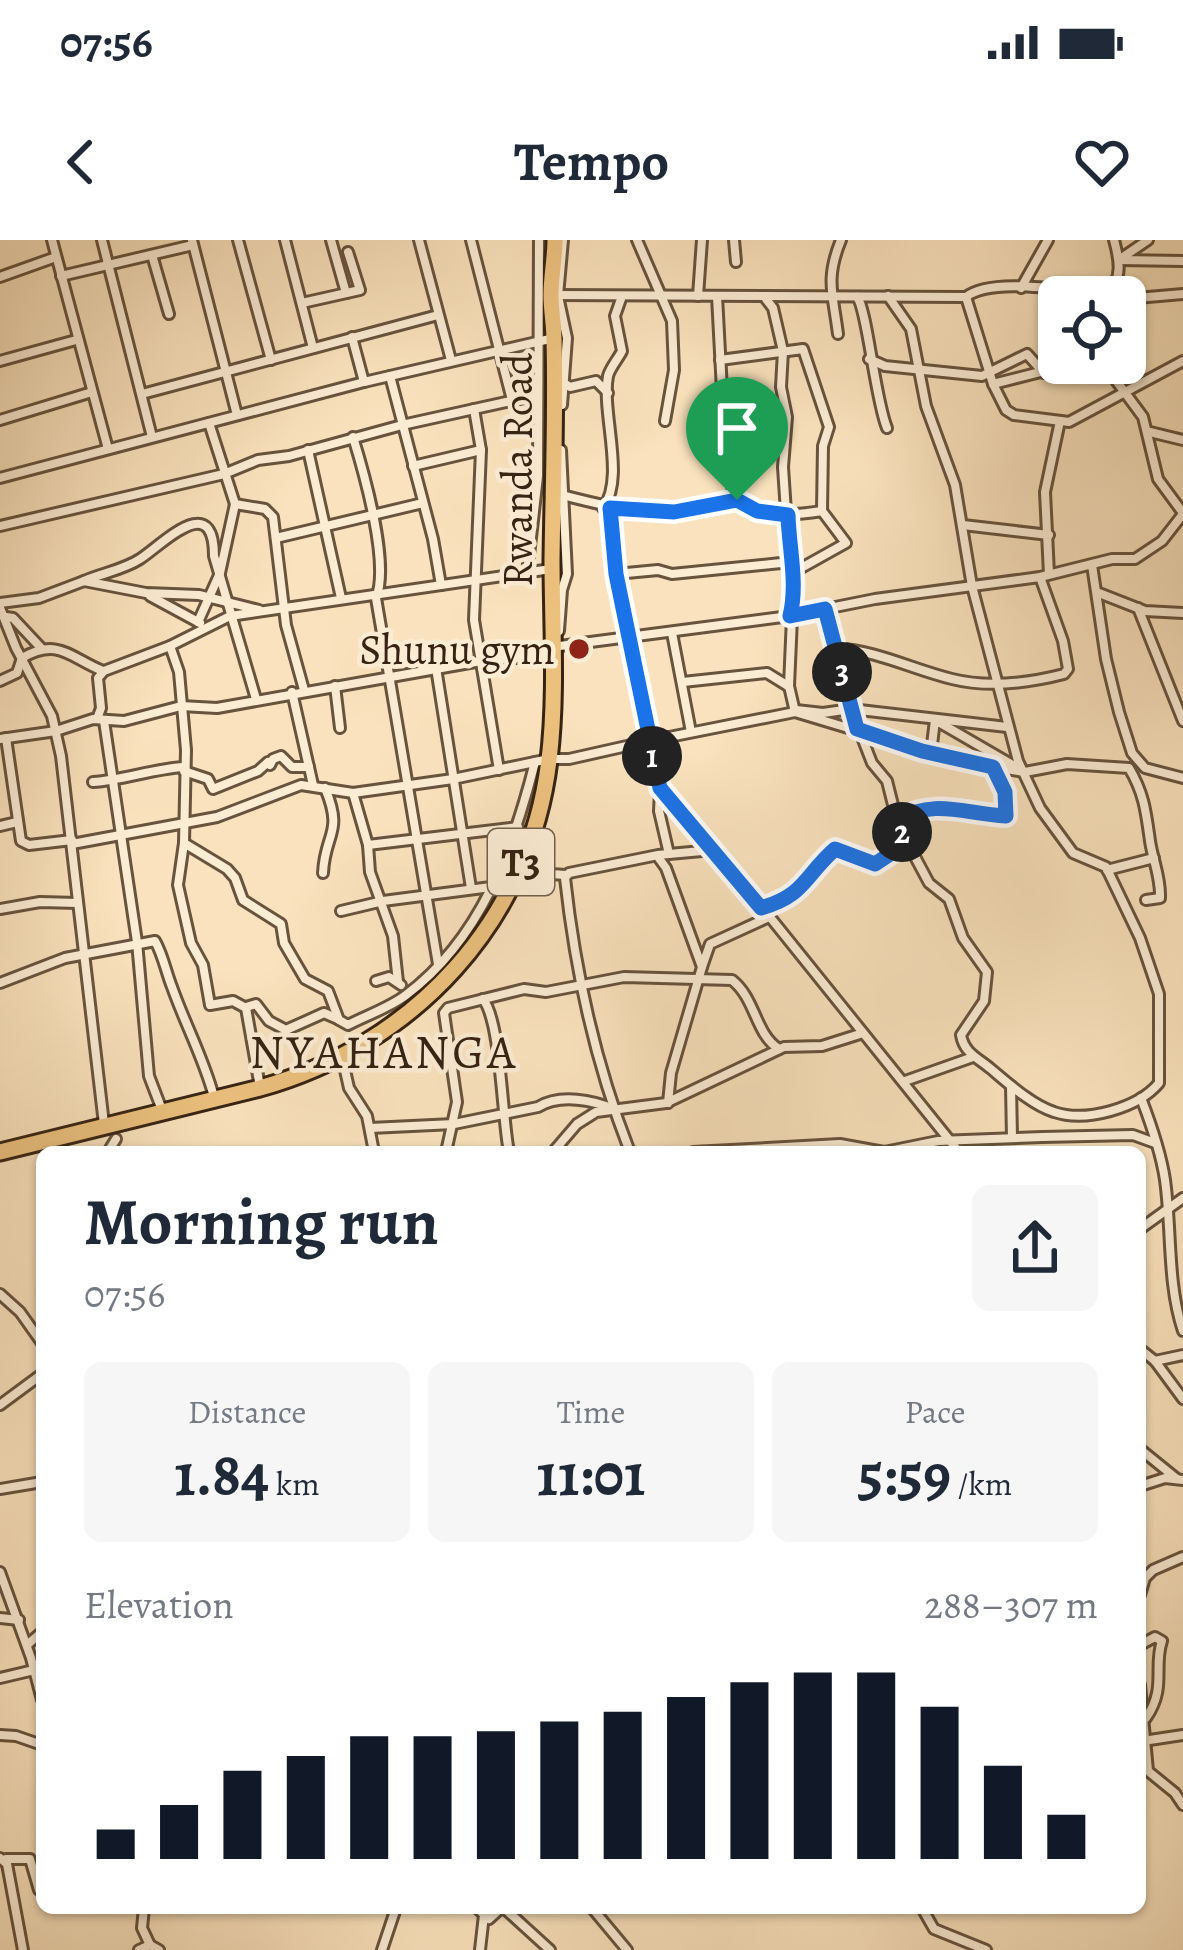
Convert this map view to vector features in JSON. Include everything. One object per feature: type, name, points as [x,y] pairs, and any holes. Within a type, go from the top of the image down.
[{"type":"highway","name":"Rwanda Road","points":[[0,1152],[110,1133],[163,1112],[260,1088],[342,1057],[429,997],[464,961],[501,905],[535,824],[554,649],[560,495],[545,339],[554,295],[552,242]]},
{"type":"street","points":[[52,240],[108,449]]},
{"type":"street","points":[[102,240],[152,437]]},
{"type":"street","points":[[238,240],[271,360]]},
{"type":"street","points":[[285,240],[314,348]]},
{"type":"street","points":[[331,240],[346,293]]},
{"type":"street","points":[[419,240],[451,360]]},
{"type":"street","points":[[471,240],[512,400]]},
{"type":"street","points":[[637,240],[673,329],[674,370],[665,421]]},
{"type":"street","points":[[698,296],[703,240]]},
{"type":"street","points":[[734,240],[736,262]]},
{"type":"street","points":[[838,334],[829,296],[832,260],[841,240]]},
{"type":"street","points":[[1021,288],[1048,240]]},
{"type":"street","points":[[1114,240],[1118,276]]},
{"type":"street","points":[[1119,260],[1148,240]]},
{"type":"street","points":[[61,276],[193,242],[237,415]]},
{"type":"street","points":[[527,573],[538,493],[538,395],[552,242]]},
{"type":"street","points":[[302,303],[360,290],[348,252]]},
{"type":"street","points":[[152,255],[169,314]]},
{"type":"street","points":[[0,277],[56,257]]},
{"type":"street","points":[[1119,260],[1183,261]]},
{"type":"street","points":[[822,511],[788,515],[757,511],[737,500],[674,512],[607,508],[560,495],[566,330],[554,295],[966,297],[979,289],[1038,289]]},
{"type":"street","points":[[1146,297],[1183,294]]},
{"type":"street","points":[[622,296],[615,316],[622,348],[608,373],[611,481],[607,508],[669,854]]},
{"type":"street","points":[[717,296],[723,413],[719,444],[737,500]]},
{"type":"street","points":[[857,296],[865,308],[869,359],[887,428]]},
{"type":"street","points":[[825,609],[850,709],[872,763],[887,781],[896,820],[929,883],[951,902],[963,938],[987,971],[984,1001],[961,1035],[964,1047],[1054,1112],[1101,1112],[1124,1108],[1142,1098],[1160,1079],[1161,1004],[1140,938],[1107,870],[1072,853],[1040,808],[1025,772],[1008,727],[972,586],[955,485],[926,406],[909,323],[888,296]]},
{"type":"street","points":[[966,297],[991,380],[1010,413],[1074,420],[1183,361]]},
{"type":"street","points":[[765,298],[773,308],[783,351],[781,387],[787,417],[783,467],[793,569],[789,686],[795,711]]},
{"type":"street","points":[[142,394],[438,315]]},
{"type":"street","points":[[352,337],[364,382]]},
{"type":"street","points":[[0,478],[545,339]]},
{"type":"street","points":[[0,362],[76,340]]},
{"type":"street","points":[[720,360],[803,349],[829,427],[822,511],[846,543],[793,569]]},
{"type":"street","points":[[991,380],[1025,354],[1038,366]]},
{"type":"street","points":[[869,359],[885,366],[991,380],[1038,375]]},
{"type":"street","points":[[390,376],[441,585]]},
{"type":"street","points":[[563,382],[570,387],[596,381],[609,395]]},
{"type":"street","points":[[1008,727],[850,709],[795,711],[453,779],[353,793],[301,784],[242,810],[184,824],[121,836],[26,844],[21,841],[3,739],[101,720],[143,718],[182,706],[218,708],[436,668],[1140,558],[1162,541],[1183,514],[1158,479],[1149,432],[1119,384]]},
{"type":"street","points":[[0,420],[92,392]]},
{"type":"street","points":[[0,526],[538,395]]},
{"type":"street","points":[[474,409],[481,450],[474,620],[499,770]]},
{"type":"street","points":[[835,648],[870,652],[954,680],[1031,682],[1067,671],[1044,575],[1045,492],[1060,421]]},
{"type":"street","points":[[203,624],[235,504],[208,422]]},
{"type":"street","points":[[1149,432],[1183,440]]},
{"type":"street","points":[[353,437],[372,516],[381,580],[378,593],[406,785],[438,965]]},
{"type":"street","points":[[308,450],[340,598]]},
{"type":"street","points":[[413,466],[481,450]]},
{"type":"street","points":[[276,538],[423,503]]},
{"type":"street","points":[[235,504],[271,514],[284,607],[304,690]]},
{"type":"street","points":[[2,609],[136,561],[189,524],[214,535],[230,616],[256,699]]},
{"type":"street","points":[[963,524],[1048,535]]},
{"type":"street","points":[[616,574],[661,570],[672,574],[781,563],[793,569]]},
{"type":"street","points":[[1092,565],[1106,659],[1132,754],[1147,770],[1183,778]]},
{"type":"street","points":[[163,1112],[149,1076],[137,942],[98,678],[104,671],[170,646],[203,624],[230,616],[527,573],[557,573]]},
{"type":"street","points":[[84,581],[146,593],[210,597],[261,610]]},
{"type":"street","points":[[146,593],[203,624]]},
{"type":"street","points":[[1099,593],[1138,608],[1183,613]]},
{"type":"street","points":[[1138,608],[1183,721]]},
{"type":"street","points":[[2,609],[42,649]]},
{"type":"street","points":[[2,609],[56,731],[109,1146]]},
{"type":"street","points":[[672,634],[691,732]]},
{"type":"street","points":[[170,646],[179,672],[182,706],[184,843],[178,885],[191,943],[203,965],[208,1002],[216,1007],[238,1002],[245,1007],[260,1088]]},
{"type":"street","points":[[0,681],[17,674],[22,658],[42,649],[71,652],[104,671]]},
{"type":"street","points":[[436,668],[471,888]]},
{"type":"street","points":[[682,682],[771,673],[789,686]]},
{"type":"street","points":[[335,686],[340,728]]},
{"type":"street","points":[[292,692],[313,785]]},
{"type":"street","points":[[795,711],[819,722],[993,767],[1025,772],[1067,764],[1129,768],[1146,800],[1161,896],[1146,900]]},
{"type":"street","points":[[931,753],[935,720]]},
{"type":"street","points":[[935,720],[1025,772]]},
{"type":"street","points":[[93,782],[113,782],[137,772],[184,769],[208,779],[213,789],[258,771],[268,762],[270,766],[281,756],[290,766],[309,767]]},
{"type":"street","points":[[344,1022],[409,994],[472,922],[493,887],[542,760]]},
{"type":"street","points":[[896,820],[919,808],[942,806],[1006,816],[1005,792],[993,767]]},
{"type":"street","points":[[323,873],[325,851],[335,830],[325,787]]},
{"type":"street","points":[[660,788],[953,1146]]},
{"type":"street","points":[[353,793],[368,845],[372,881],[393,936],[398,982]]},
{"type":"street","points":[[0,826],[17,822]]},
{"type":"street","points":[[368,845],[518,826]]},
{"type":"street","points":[[761,908],[785,900],[811,879],[835,849],[873,865],[908,842]]},
{"type":"street","points":[[184,843],[227,868],[243,900],[280,923],[284,944],[305,980],[328,991],[344,1022]]},
{"type":"street","points":[[517,873],[566,875],[713,850]]},
{"type":"street","points":[[657,857],[666,868],[702,968]]},
{"type":"street","points":[[1107,870],[1154,858]]},
{"type":"street","points":[[566,875],[583,984],[628,1146]]},
{"type":"street","points":[[341,911],[493,887]]},
{"type":"street","points":[[0,909],[40,902],[78,903]]},
{"type":"street","points":[[668,1103],[671,1073],[710,944],[769,917]]},
{"type":"street","points":[[0,982],[65,958],[137,942],[158,944],[214,1099]]},
{"type":"street","points":[[447,1146],[457,1102],[444,1013],[448,1008],[524,989],[545,992],[624,976],[732,980],[752,1000],[768,1041],[779,1049]]},
{"type":"street","points":[[376,981],[389,977],[409,994]]},
{"type":"street","points":[[483,999],[490,1008],[508,1146]]},
{"type":"street","points":[[245,1007],[256,1004],[269,1021],[286,1030],[325,1013],[378,1036]]},
{"type":"street","points":[[558,1146],[577,1124],[596,1112],[668,1103],[779,1049],[822,1046],[863,1033]]},
{"type":"street","points":[[342,1057],[373,1146]]},
{"type":"street","points":[[904,1081],[974,1057]]},
{"type":"street","points":[[1012,1086],[1012,1139]]},
{"type":"street","points":[[1142,1098],[1164,1176],[1176,1310],[1183,1331]]},
{"type":"street","points":[[370,1128],[454,1124],[569,1100],[614,1108]]},
{"type":"street","points":[[1042,1137],[1056,1129],[1054,1112]]},
{"type":"street","points":[[925,1146],[1042,1137],[1133,1136],[1155,1143]]},
{"type":"street","points":[[1059,1137],[1063,1146]]},
{"type":"street","points":[[1146,1226],[1183,1198]]},
{"type":"street","points":[[0,1294],[36,1335]]},
{"type":"street","points":[[1146,1354],[1183,1399]]},
{"type":"street","points":[[1155,1361],[1183,1355]]},
{"type":"street","points":[[0,1405],[36,1378]]},
{"type":"street","points":[[1146,1454],[1180,1479]]},
{"type":"street","points":[[1146,1485],[1180,1479]]},
{"type":"street","points":[[0,1489],[36,1483]]},
{"type":"street","points":[[1146,1578],[1183,1557]]},
{"type":"street","points":[[0,1572],[36,1678]]},
{"type":"street","points":[[0,1618],[19,1620]]},
{"type":"street","points":[[27,1645],[36,1637]]},
{"type":"street","points":[[1146,1642],[1155,1637],[1162,1641],[1157,1654],[1162,1665],[1157,1695],[1146,1716]]},
{"type":"street","points":[[0,1678],[34,1670]]},
{"type":"street","points":[[0,1735],[36,1742]]},
{"type":"street","points":[[1146,1741],[1183,1735]]},
{"type":"street","points":[[1146,1757],[1149,1773],[1183,1805]]},
{"type":"street","points":[[23,1950],[3,1858],[30,1859],[36,1880]]},
{"type":"street","points":[[139,1950],[154,1948],[142,1928],[143,1914]]},
{"type":"street","points":[[382,1950],[394,1914]]},
{"type":"street","points":[[480,1914],[480,1950]]},
{"type":"street","points":[[509,1914],[550,1950]]},
{"type":"street","points":[[597,1914],[627,1950]]},
{"type":"street","points":[[925,1914],[934,1929],[986,1950]]},
{"type":"place","name":"Shunu gym","points":[[579,649]]},
{"type":"district","name":"NYAHANGA","points":[[384,1052]]},
{"type":"route","points":[[737,500],[757,511],[788,515],[794,572],[790,616],[825,609],[857,729],[922,751],[993,767],[1005,792],[1006,816],[942,806],[919,808],[896,820],[908,842],[875,864],[835,849],[814,876],[785,900],[761,908],[667,799],[652,754],[616,574],[610,508],[674,512],[737,500]]}]
